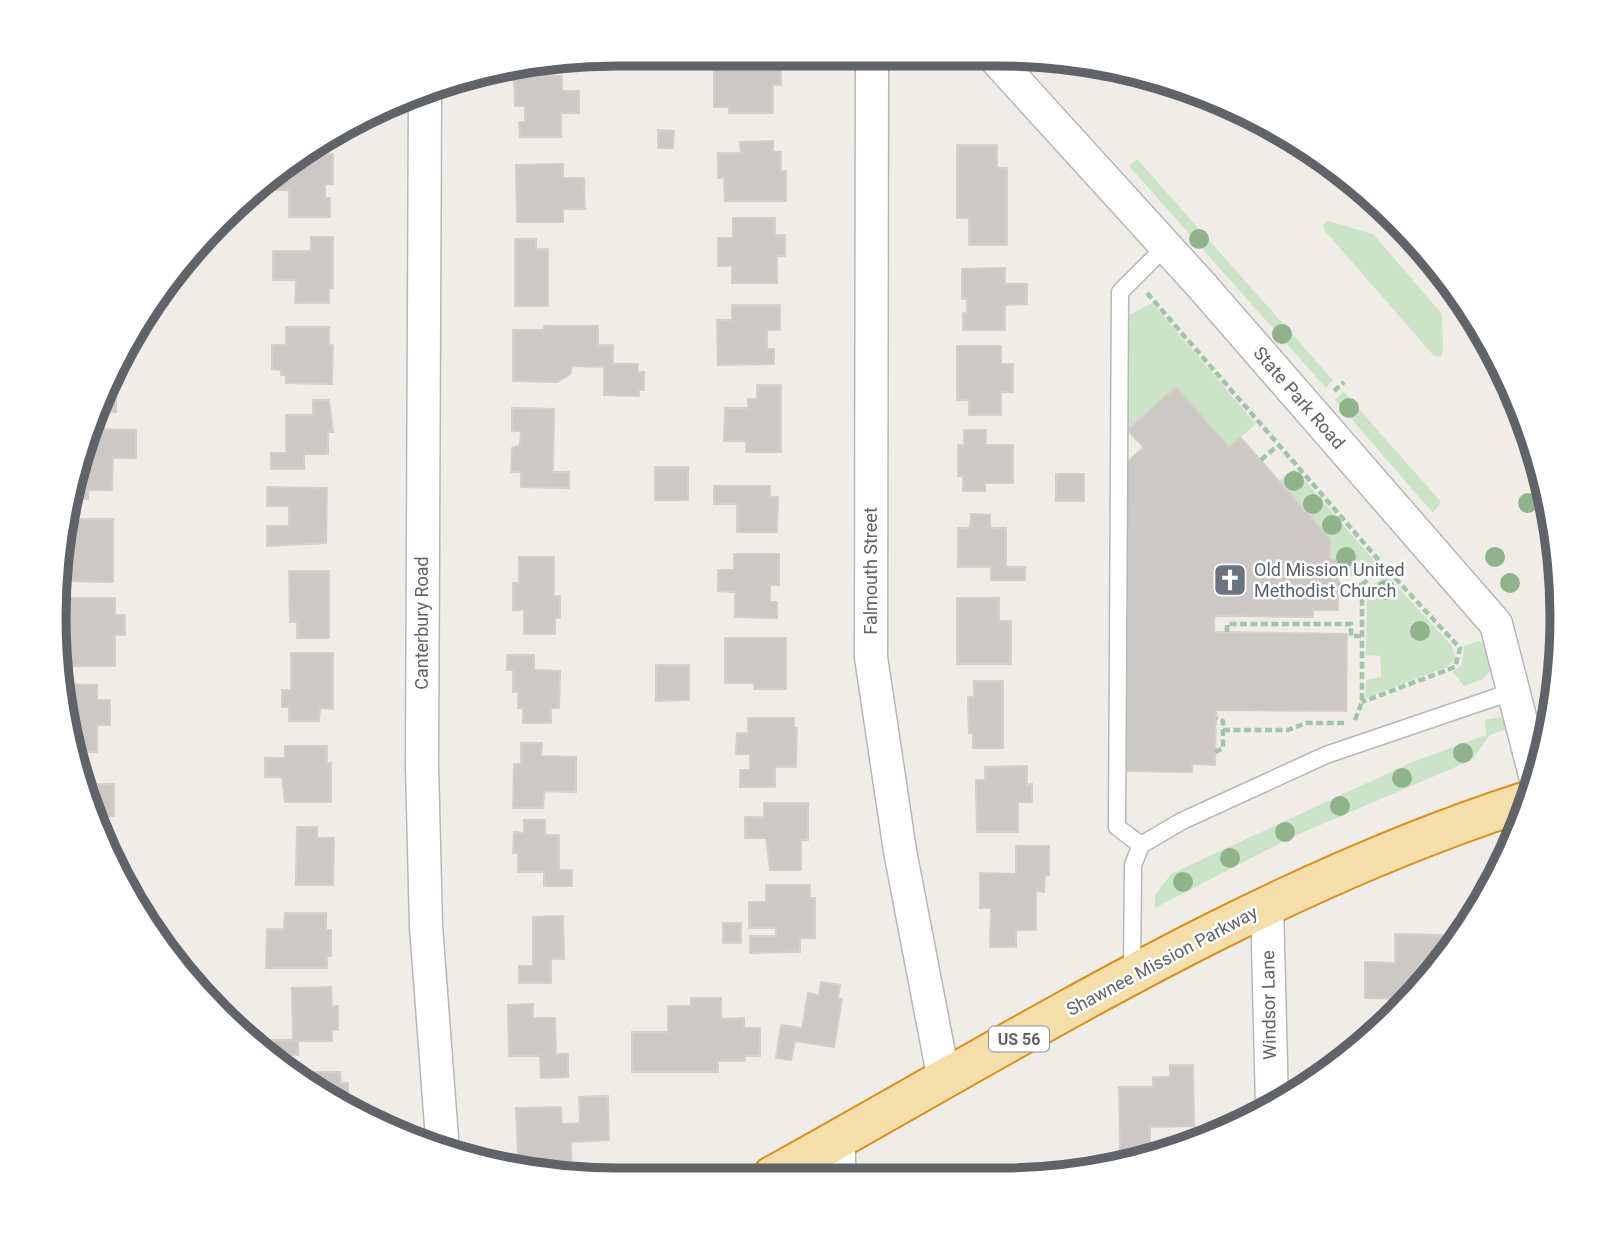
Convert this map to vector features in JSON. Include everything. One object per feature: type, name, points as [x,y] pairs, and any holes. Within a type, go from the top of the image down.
[{"type":"highway","name":"Shawnee Mission Parkway","points":[[786,1168],[1267,904],[1440,829],[1518,804]]},
{"type":"street","name":"Falmouth Street","points":[[872,66],[871,657],[900,851],[944,1080]]},
{"type":"street","name":"State Park Road","points":[[1002,66],[1166,246],[1496,624],[1532,761]]},
{"type":"street","name":"Canterbury Road","points":[[425,101],[422,766],[426,926],[442,1140]]},
{"type":"street","name":"Windsor Lane","points":[[1267,904],[1272,1097]]},
{"type":"street","points":[[839,1139],[839,1168]]},
{"type":"lane","points":[[1141,845],[1117,827],[1120,292],[1166,246]]},
{"type":"lane","points":[[1132,976],[1133,865],[1141,845],[1182,821],[1326,755],[1514,691]]},
{"type":"path","points":[[1133,277],[1383,565],[1460,648],[1455,667],[1362,702]]},
{"type":"path","points":[[1261,460],[1276,447]]},
{"type":"path","points":[[1338,585],[1362,585],[1383,565]]},
{"type":"path","points":[[1223,730],[1288,730],[1306,723],[1348,723],[1357,717],[1362,702],[1362,585]]},
{"type":"path","points":[[1227,632],[1227,624],[1351,624],[1351,635],[1361,635]]},
{"type":"path","points":[[1216,718],[1223,721],[1223,748],[1216,752]]},
{"type":"green space","points":[[1137,159],[1333,380],[1326,388],[1129,166]]},
{"type":"green space","points":[[1328,221],[1373,234],[1442,314],[1443,352],[1440,357],[1434,356],[1325,231],[1323,225]]},
{"type":"green space","points":[[1152,303],[1256,424],[1229,447],[1176,388],[1127,430],[1127,316]]},
{"type":"green space","points":[[1344,392],[1441,502],[1433,513],[1335,400]]},
{"type":"green space","points":[[1295,469],[1378,565],[1366,575],[1338,576],[1338,561],[1330,560],[1330,539],[1279,481]]},
{"type":"green space","points":[[1386,574],[1452,646],[1455,658],[1449,666],[1366,698],[1366,680],[1381,677],[1380,656],[1366,655],[1367,590]]},
{"type":"green space","points":[[1479,641],[1487,646],[1490,671],[1483,679],[1464,686],[1453,672],[1462,664],[1464,646]]},
{"type":"green space","points":[[1501,717],[1507,729],[1490,735],[1472,760],[1290,838],[1155,908],[1155,895],[1171,874],[1410,763],[1486,735],[1485,720]]},
{"type":"building","points":[[714,66],[781,66],[781,85],[773,85],[773,113],[729,113],[729,107],[714,107]]},
{"type":"building","points":[[514,76],[562,76],[562,91],[579,91],[579,113],[561,113],[561,137],[520,137],[519,122],[525,122],[525,106],[515,106]]},
{"type":"building","points":[[658,130],[674,131],[673,148],[658,148]]},
{"type":"building","points":[[773,141],[773,152],[781,152],[781,171],[786,171],[786,201],[725,201],[724,178],[718,178],[718,153],[741,153],[740,142]]},
{"type":"building","points":[[957,145],[997,145],[997,168],[1007,168],[1007,245],[969,245],[969,218],[957,218]]},
{"type":"building","points":[[320,154],[333,154],[333,184],[325,184],[325,198],[330,198],[330,217],[289,217],[289,190],[274,190],[282,180]]},
{"type":"building","points":[[563,164],[563,178],[584,178],[585,209],[563,209],[563,222],[517,222],[516,165]]},
{"type":"building","points":[[733,218],[775,218],[775,235],[785,235],[785,256],[777,256],[777,283],[732,283],[732,266],[718,266],[718,238],[733,238]]},
{"type":"building","points":[[311,237],[333,237],[333,288],[329,288],[329,303],[295,303],[296,280],[273,280],[273,251],[311,251]]},
{"type":"building","points":[[515,239],[536,239],[536,249],[548,249],[548,306],[515,306]]},
{"type":"building","points":[[1005,268],[1005,284],[1027,284],[1027,304],[1005,305],[1005,330],[963,330],[963,313],[967,313],[967,299],[962,299],[962,269]]},
{"type":"building","points":[[732,305],[780,305],[780,330],[767,330],[767,349],[774,349],[774,364],[718,365],[717,320],[732,320]]},
{"type":"building","points":[[544,326],[598,326],[598,345],[613,345],[613,364],[638,364],[638,372],[644,372],[644,390],[639,390],[639,396],[604,395],[604,367],[572,366],[570,374],[557,382],[513,381],[513,330],[544,330]]},
{"type":"building","points":[[286,327],[329,327],[329,345],[333,345],[332,384],[286,383],[286,375],[281,375],[281,370],[272,369],[272,345],[286,345]]},
{"type":"building","points":[[957,346],[1001,346],[1001,364],[1013,364],[1013,392],[1001,392],[1001,415],[969,415],[969,400],[957,400]]},
{"type":"building","points":[[757,385],[781,385],[781,452],[746,452],[746,441],[724,441],[725,408],[748,408],[748,399],[757,399]]},
{"type":"building","name":"Old Mission United Methodist Church","points":[[1176,387],[1229,447],[1240,437],[1330,539],[1330,560],[1338,560],[1338,610],[1313,610],[1313,617],[1214,616],[1214,632],[1347,634],[1346,711],[1216,710],[1215,765],[1192,764],[1192,772],[1126,771],[1127,611],[1121,611],[1122,467],[1144,447],[1127,430]]},
{"type":"building","points":[[113,396],[116,396],[116,412],[106,412]]},
{"type":"building","points":[[313,400],[329,400],[333,432],[328,432],[328,454],[304,454],[304,469],[271,469],[271,453],[286,453],[286,415],[313,415]]},
{"type":"building","points":[[512,408],[554,409],[553,472],[569,472],[569,488],[521,487],[521,472],[511,472],[512,448],[520,445],[521,431],[512,431]]},
{"type":"building","points":[[100,429],[136,430],[136,458],[113,458],[112,490],[88,490],[88,499],[80,499]]},
{"type":"building","points":[[964,430],[986,430],[986,445],[1013,445],[1013,483],[985,483],[985,491],[963,491],[963,476],[958,476],[958,445],[964,445]]},
{"type":"building","points":[[655,467],[688,467],[688,500],[655,500]]},
{"type":"building","points":[[1056,474],[1084,474],[1084,501],[1056,501]]},
{"type":"building","points":[[714,486],[770,486],[770,497],[778,497],[777,532],[737,532],[737,504],[714,504]]},
{"type":"building","points":[[267,487],[327,488],[326,543],[267,546],[267,526],[289,526],[289,506],[267,506]]},
{"type":"building","points":[[971,514],[990,515],[990,528],[1006,528],[1006,567],[1025,567],[1025,580],[991,580],[991,567],[958,567],[958,528],[970,528]]},
{"type":"building","points":[[76,519],[113,519],[113,582],[68,581]]},
{"type":"building","points":[[734,554],[779,554],[779,585],[770,585],[770,602],[777,602],[777,618],[735,617],[735,592],[718,591],[718,570],[734,570]]},
{"type":"building","points":[[519,557],[554,557],[554,596],[560,596],[560,618],[555,618],[555,634],[524,634],[524,610],[513,610],[513,583],[519,583]]},
{"type":"building","points":[[289,571],[329,571],[329,638],[297,638],[297,622],[290,622]]},
{"type":"building","points":[[67,598],[115,598],[115,615],[125,615],[125,635],[115,635],[115,666],[69,666]]},
{"type":"building","points":[[957,598],[999,598],[999,621],[1011,621],[1011,664],[957,664]]},
{"type":"building","points":[[725,638],[786,638],[786,689],[754,689],[754,683],[725,683]]},
{"type":"building","points":[[291,653],[333,653],[333,709],[320,708],[319,721],[289,721],[289,707],[282,707],[282,690],[291,690]]},
{"type":"building","points":[[507,655],[534,655],[534,670],[560,671],[559,708],[551,708],[551,723],[523,723],[523,708],[518,708],[518,692],[513,692],[513,670],[507,670]]},
{"type":"building","points":[[656,665],[689,665],[689,700],[656,701]]},
{"type":"building","points":[[974,681],[1003,681],[1003,748],[973,748],[973,733],[969,733],[968,697],[974,697]]},
{"type":"building","points":[[71,684],[97,685],[97,700],[110,700],[110,725],[97,725],[97,752],[83,752]]},
{"type":"building","points":[[748,718],[794,718],[794,728],[797,728],[796,767],[775,767],[775,787],[740,787],[740,770],[750,770],[750,754],[736,754],[737,733],[748,733]]},
{"type":"building","points":[[521,743],[542,743],[541,756],[576,757],[576,792],[544,791],[543,808],[513,808],[514,764],[521,764]]},
{"type":"building","points":[[285,746],[327,746],[327,764],[331,763],[331,802],[285,802],[282,777],[265,777],[265,758],[285,758]]},
{"type":"building","points":[[1027,766],[1027,785],[1032,784],[1032,802],[1018,802],[1018,832],[977,832],[976,780],[985,780],[985,767]]},
{"type":"building","points":[[93,784],[114,784],[114,816],[104,816]]},
{"type":"building","points":[[764,803],[808,803],[808,840],[801,840],[801,870],[770,870],[766,838],[745,838],[745,817],[764,817]]},
{"type":"building","points":[[524,820],[545,820],[545,835],[559,835],[559,870],[572,870],[572,886],[544,886],[544,872],[518,872],[518,853],[513,853],[514,832],[524,833]]},
{"type":"building","points":[[297,827],[317,827],[317,838],[334,838],[333,885],[296,885]]},
{"type":"building","points":[[1016,846],[1049,846],[1049,875],[1045,875],[1044,892],[1036,891],[1036,930],[1016,930],[1016,947],[990,947],[991,908],[980,908],[980,873],[1016,874]]},
{"type":"building","points":[[766,885],[810,885],[810,898],[815,898],[815,938],[800,938],[800,952],[750,953],[750,936],[776,936],[776,928],[749,928],[749,902],[766,902]]},
{"type":"building","points":[[285,913],[326,913],[326,930],[331,930],[331,956],[327,956],[327,968],[266,968],[267,929],[284,929]]},
{"type":"building","points":[[563,916],[564,959],[551,959],[551,983],[519,983],[519,966],[533,966],[533,917]]},
{"type":"building","points":[[723,923],[741,923],[741,943],[723,943]]},
{"type":"building","points":[[1395,934],[1442,935],[1443,945],[1397,999],[1365,998],[1365,962],[1395,963]]},
{"type":"building","points":[[821,982],[840,985],[838,998],[842,999],[834,1047],[795,1041],[791,1060],[776,1058],[781,1025],[802,1028],[808,993],[819,995]]},
{"type":"building","points":[[331,987],[332,1006],[338,1006],[338,1030],[332,1030],[332,1041],[298,1041],[298,1055],[282,1055],[272,1047],[272,1040],[293,1040],[292,988]]},
{"type":"building","points":[[691,998],[721,998],[721,1019],[744,1018],[744,1028],[760,1028],[760,1056],[745,1056],[745,1061],[718,1061],[718,1072],[632,1072],[632,1032],[668,1032],[668,1006],[691,1006]]},
{"type":"building","points":[[533,1004],[533,1018],[555,1018],[556,1054],[568,1054],[568,1077],[541,1078],[540,1056],[509,1056],[508,1005]]},
{"type":"building","points":[[1170,1065],[1193,1065],[1194,1126],[1150,1127],[1150,1147],[1120,1154],[1119,1087],[1153,1087],[1153,1077],[1170,1077]]},
{"type":"building","points":[[340,1072],[341,1083],[348,1083],[348,1098],[342,1095],[308,1074]]},
{"type":"building","points":[[608,1096],[609,1140],[571,1142],[572,1166],[537,1163],[537,1157],[518,1157],[516,1108],[561,1107],[562,1124],[580,1123],[579,1097]]},
{"type":"place","name":"Old Mission United Methodist Church","points":[[1230,580]]}]
